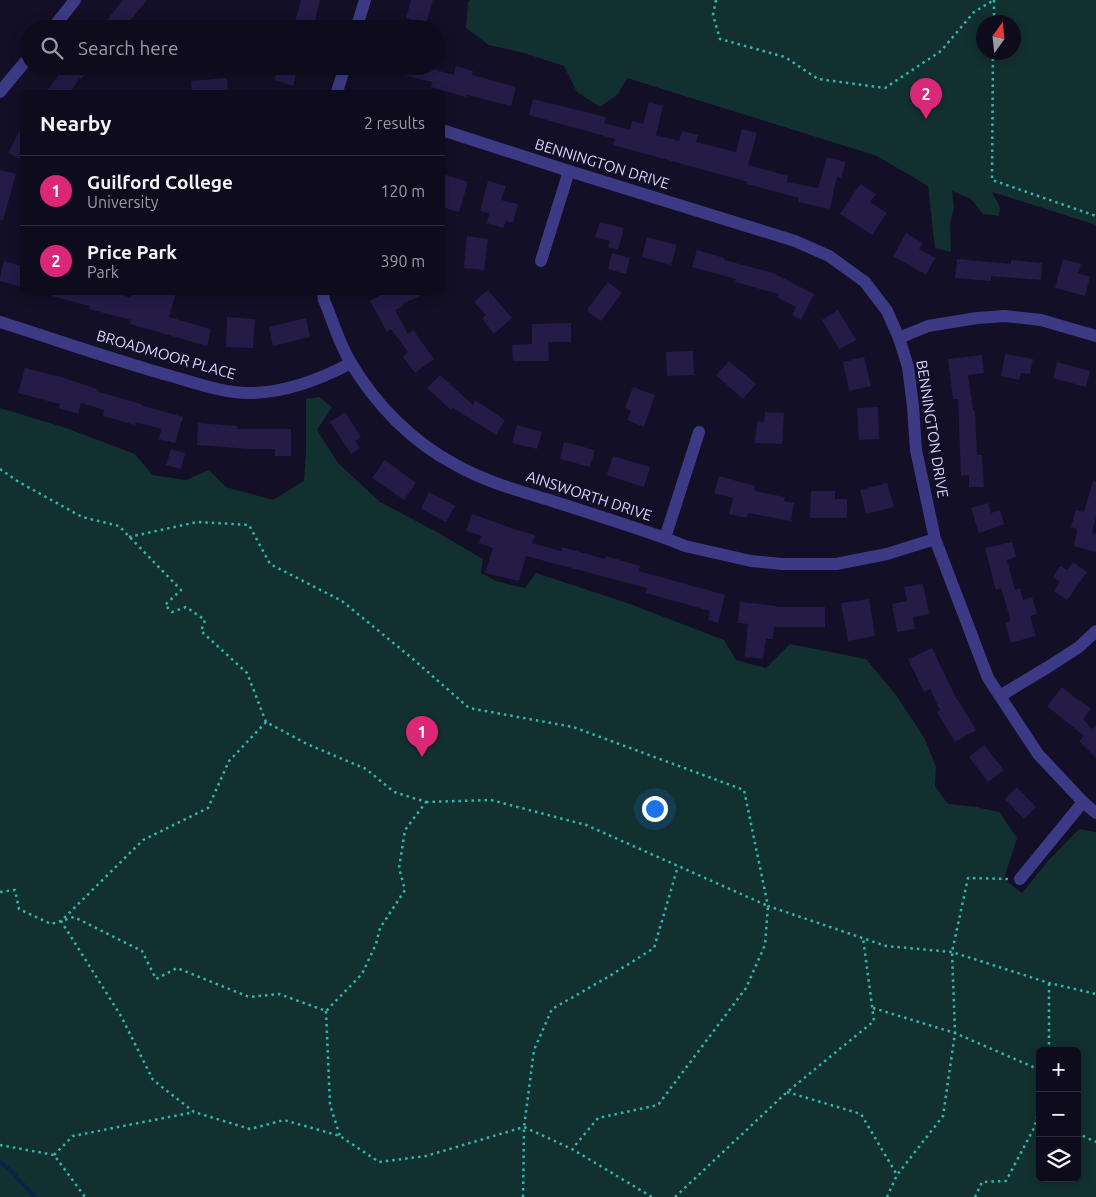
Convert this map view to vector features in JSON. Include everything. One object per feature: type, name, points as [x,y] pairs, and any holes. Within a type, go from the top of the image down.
[{"type":"street","points":[[59,20],[75,0]]},
{"type":"street","points":[[359,20],[365,0]]},
{"type":"street","points":[[0,92],[20,68]]},
{"type":"street","points":[[338,90],[342,75]]},
{"type":"street","name":"BENNINGTON DRIVE","points":[[445,131],[794,241],[829,256],[865,282],[887,312],[899,338],[908,367],[916,450],[935,539],[988,678],[1038,754],[1083,802],[1096,813]]},
{"type":"street","points":[[541,261],[569,171]]},
{"type":"street","name":"AINSWORTH DRIVE","points":[[323,295],[343,349],[370,390],[392,418],[422,444],[456,466],[493,482],[685,546],[751,561],[782,564],[836,564],[887,554],[935,539]]},
{"type":"street","points":[[899,338],[928,326],[977,318],[1005,316],[1041,320],[1096,336]]},
{"type":"street","name":"BROADMOOR PLACE","points":[[0,322],[156,372],[230,392],[253,393],[282,390],[326,376],[351,363]]},
{"type":"street","points":[[665,538],[698,432]]},
{"type":"street","points":[[1000,696],[1079,647],[1096,630]]},
{"type":"street","points":[[1020,879],[1083,802]]},
{"type":"path","points":[[716,0],[712,15],[720,39],[785,57],[818,79],[885,88],[941,50],[974,12],[994,0]]},
{"type":"path","points":[[994,0],[994,15]]},
{"type":"path","points":[[993,60],[992,180],[1096,216]]},
{"type":"path","points":[[0,470],[82,517],[119,526],[180,590],[165,605],[172,612],[186,607],[205,620],[201,631],[247,673],[266,722],[307,744],[366,769],[394,792],[426,802],[491,800],[586,825],[768,906],[886,946],[952,952],[1049,983],[1096,994]]},
{"type":"path","points":[[129,537],[197,522],[250,525],[270,564],[342,601],[469,708],[573,727],[744,790],[768,906],[766,945],[746,988],[658,1105],[598,1118],[572,1149]]},
{"type":"path","points":[[61,921],[143,840],[208,808],[229,761],[266,722]]},
{"type":"path","points":[[340,1136],[330,1105],[326,1011],[362,974],[376,944],[380,928],[405,890],[399,868],[405,830],[426,802]]},
{"type":"path","points":[[523,1197],[524,1127],[534,1050],[552,1009],[654,948],[678,866]]},
{"type":"path","points":[[887,1197],[897,1175],[943,1116],[956,1033],[952,952],[968,878],[1020,879]]},
{"type":"path","points":[[0,892],[16,890],[19,909],[51,924],[74,917],[142,951],[156,979],[177,968],[248,997],[279,994],[326,1011]]},
{"type":"path","points":[[61,921],[121,1016],[153,1080],[194,1112],[250,1129],[284,1120],[340,1136],[379,1162],[426,1156],[524,1127],[572,1149],[652,1197]]},
{"type":"path","points":[[675,1197],[788,1092],[874,1021],[863,938]]},
{"type":"path","points":[[1049,983],[1049,1047]]},
{"type":"path","points":[[872,1008],[956,1033],[1036,1068]]},
{"type":"path","points":[[788,1092],[862,1114],[897,1175]]},
{"type":"path","points":[[54,1155],[73,1136],[194,1112]]},
{"type":"path","points":[[976,1197],[982,1182],[1006,1181],[1036,1122]]},
{"type":"path","points":[[1081,1135],[1096,1142]]},
{"type":"path","points":[[0,1145],[54,1155],[86,1197]]},
{"type":"green space","points":[[470,0],[1096,0],[1096,225],[992,192],[1000,207],[999,216],[983,214],[971,199],[952,191],[954,208],[950,223],[951,252],[935,248],[928,186],[877,156],[627,78],[618,94],[600,107],[577,92],[564,66],[524,53],[489,45],[466,28],[468,2]]},
{"type":"green space","points":[[319,397],[332,407],[317,430],[338,463],[380,502],[483,559],[481,573],[496,581],[525,588],[536,573],[630,604],[724,640],[736,660],[766,668],[790,644],[866,659],[896,695],[925,739],[936,767],[935,786],[948,804],[999,812],[1017,838],[1004,879],[1022,893],[1047,862],[1079,829],[1096,832],[1096,1197],[0,1197],[0,408],[66,428],[135,454],[152,475],[186,480],[209,470],[226,487],[273,500],[304,481],[306,399]]},
{"type":"building","points":[[123,0],[147,0],[130,20],[107,20]]},
{"type":"building","points":[[301,0],[320,0],[315,20],[295,20]]},
{"type":"building","points":[[411,0],[433,0],[427,20],[406,18]]},
{"type":"building","points":[[456,66],[473,71],[472,75],[516,87],[511,106],[467,95],[466,97],[431,87],[432,82],[404,75],[445,75],[445,72],[454,75]]},
{"type":"building","points":[[59,75],[84,75],[71,90],[48,90]]},
{"type":"building","points":[[276,75],[296,75],[293,86],[275,80]]},
{"type":"building","points":[[227,78],[228,90],[192,90],[191,81]]},
{"type":"building","points":[[533,99],[606,117],[604,123],[630,130],[632,121],[643,124],[649,102],[663,106],[656,135],[679,141],[682,131],[698,135],[696,142],[736,152],[742,129],[757,133],[748,165],[788,176],[787,182],[818,188],[827,157],[846,162],[841,178],[837,176],[830,209],[798,202],[799,198],[747,184],[748,182],[613,145],[615,139],[529,115]]},
{"type":"building","points":[[20,130],[20,159],[8,153]]},
{"type":"building","points":[[0,170],[16,174],[3,220],[0,220]]},
{"type":"building","points":[[445,175],[468,182],[459,212],[445,208]]},
{"type":"building","points":[[488,181],[506,186],[501,200],[518,204],[513,223],[506,221],[503,228],[487,223],[489,213],[480,211]]},
{"type":"building","points":[[860,184],[876,194],[870,202],[887,213],[872,235],[840,214]]},
{"type":"building","points":[[600,222],[624,228],[618,250],[608,247],[610,241],[595,237]]},
{"type":"building","points":[[906,233],[923,243],[919,249],[935,258],[926,275],[893,256]]},
{"type":"building","points":[[467,236],[488,239],[484,270],[464,268]]},
{"type":"building","points":[[647,237],[677,245],[671,265],[642,257]]},
{"type":"building","points":[[697,250],[724,258],[724,260],[773,273],[814,294],[801,320],[792,315],[796,307],[777,297],[779,294],[735,282],[736,279],[692,267]]},
{"type":"building","points":[[612,253],[630,258],[626,274],[608,269]]},
{"type":"building","points":[[957,259],[1011,264],[1011,260],[1042,263],[1041,280],[991,276],[991,281],[955,278]]},
{"type":"building","points":[[1063,259],[1081,264],[1078,273],[1090,277],[1085,296],[1055,288]]},
{"type":"building","points":[[4,261],[20,265],[20,286],[0,281]]},
{"type":"building","points":[[608,282],[622,293],[601,321],[588,312],[588,308]]},
{"type":"building","points":[[488,290],[512,318],[494,334],[482,319],[486,315],[474,302]]},
{"type":"building","points":[[122,295],[131,298],[131,295],[175,295],[169,317],[211,329],[207,346],[130,324],[131,320],[89,309],[90,306],[51,296]]},
{"type":"building","points":[[381,295],[422,295],[402,304],[403,306],[395,310],[408,334],[413,330],[434,359],[415,373],[403,357],[408,352],[391,329],[387,332],[370,301]]},
{"type":"building","points":[[838,310],[856,340],[839,349],[822,320]]},
{"type":"building","points":[[227,317],[255,319],[253,348],[226,347]]},
{"type":"building","points":[[306,318],[310,337],[273,346],[269,327]]},
{"type":"building","points":[[571,323],[571,342],[548,342],[549,361],[513,361],[512,345],[532,344],[532,324]]},
{"type":"building","points":[[693,351],[694,375],[667,376],[666,352]]},
{"type":"building","points":[[1005,354],[1033,359],[1030,374],[1021,373],[1019,380],[1001,376]]},
{"type":"building","points":[[982,355],[984,373],[968,375],[973,411],[975,411],[977,455],[982,455],[984,487],[969,487],[969,475],[961,476],[958,399],[953,399],[948,359]]},
{"type":"building","points":[[864,357],[871,386],[849,391],[843,362]]},
{"type":"building","points":[[729,361],[756,384],[743,399],[716,375]]},
{"type":"building","points":[[1057,362],[1090,371],[1086,387],[1053,378]]},
{"type":"building","points":[[25,368],[61,377],[97,389],[96,391],[183,417],[175,443],[159,439],[161,429],[136,422],[135,425],[103,416],[104,410],[81,403],[78,414],[59,408],[60,404],[18,393]]},
{"type":"building","points":[[440,375],[473,405],[475,400],[505,420],[496,435],[453,408],[451,410],[427,388]]},
{"type":"building","points":[[633,387],[655,395],[644,427],[627,420],[631,411],[625,408]]},
{"type":"building","points":[[878,407],[879,439],[859,440],[857,408]]},
{"type":"building","points":[[345,412],[361,437],[355,441],[360,448],[351,454],[330,422]]},
{"type":"building","points":[[765,412],[784,413],[782,444],[755,443],[757,421],[764,422]]},
{"type":"building","points":[[198,423],[237,426],[237,429],[291,429],[291,456],[275,456],[275,449],[197,445]]},
{"type":"building","points":[[517,425],[542,432],[537,449],[512,443]]},
{"type":"building","points":[[564,442],[595,450],[590,467],[560,459]]},
{"type":"building","points":[[171,449],[185,453],[181,469],[166,465]]},
{"type":"building","points":[[613,456],[650,467],[644,487],[607,475]]},
{"type":"building","points":[[385,460],[416,483],[404,500],[372,478]]},
{"type":"building","points":[[719,476],[755,486],[754,491],[785,497],[784,501],[794,503],[791,521],[748,513],[747,518],[729,514],[733,498],[714,493]]},
{"type":"building","points":[[1093,481],[1096,482],[1096,517],[1092,533],[1096,534],[1096,552],[1074,546],[1077,529],[1071,527],[1076,510],[1084,512]]},
{"type":"building","points":[[887,483],[894,507],[866,514],[860,490]]},
{"type":"building","points":[[811,491],[835,491],[835,499],[847,499],[847,518],[810,518]]},
{"type":"building","points":[[429,492],[455,506],[446,522],[421,509]]},
{"type":"building","points":[[988,503],[991,513],[1000,510],[1004,524],[979,533],[971,508]]},
{"type":"building","points":[[472,514],[535,535],[532,543],[561,551],[562,547],[605,559],[606,556],[640,566],[639,571],[725,595],[718,623],[708,620],[710,611],[646,593],[647,588],[526,556],[519,581],[485,573],[493,548],[479,543],[481,536],[466,531]]},
{"type":"building","points":[[1012,542],[1016,557],[1007,560],[1015,590],[1020,588],[1023,600],[1032,597],[1037,614],[1030,616],[1036,636],[1011,643],[1005,623],[1011,621],[1001,588],[996,590],[985,548]]},
{"type":"building","points":[[1073,562],[1087,572],[1067,600],[1054,591],[1060,582],[1053,577],[1060,566],[1067,570]]},
{"type":"building","points":[[923,584],[929,614],[913,617],[915,629],[897,632],[892,604],[907,601],[904,587]]},
{"type":"building","points":[[869,599],[875,636],[848,641],[841,603]]},
{"type":"building","points":[[740,602],[776,607],[825,607],[825,627],[774,627],[773,639],[766,639],[763,659],[745,657],[748,624],[738,623]]},
{"type":"building","points":[[932,648],[957,700],[976,730],[955,742],[937,712],[940,710],[930,689],[924,692],[908,659]]},
{"type":"building","points":[[1062,687],[1091,709],[1083,719],[1092,729],[1096,725],[1096,758],[1079,741],[1084,736],[1047,706]]},
{"type":"building","points":[[984,745],[1004,770],[988,782],[969,757]]},
{"type":"building","points":[[1017,787],[1036,807],[1024,819],[1005,799]]},
{"type":"waterway","points":[[0,1161],[35,1197]]},
{"type":"place","name":"Price Park","points":[[926,119]]},
{"type":"place","name":"Guilford College","points":[[422,757]]}]
